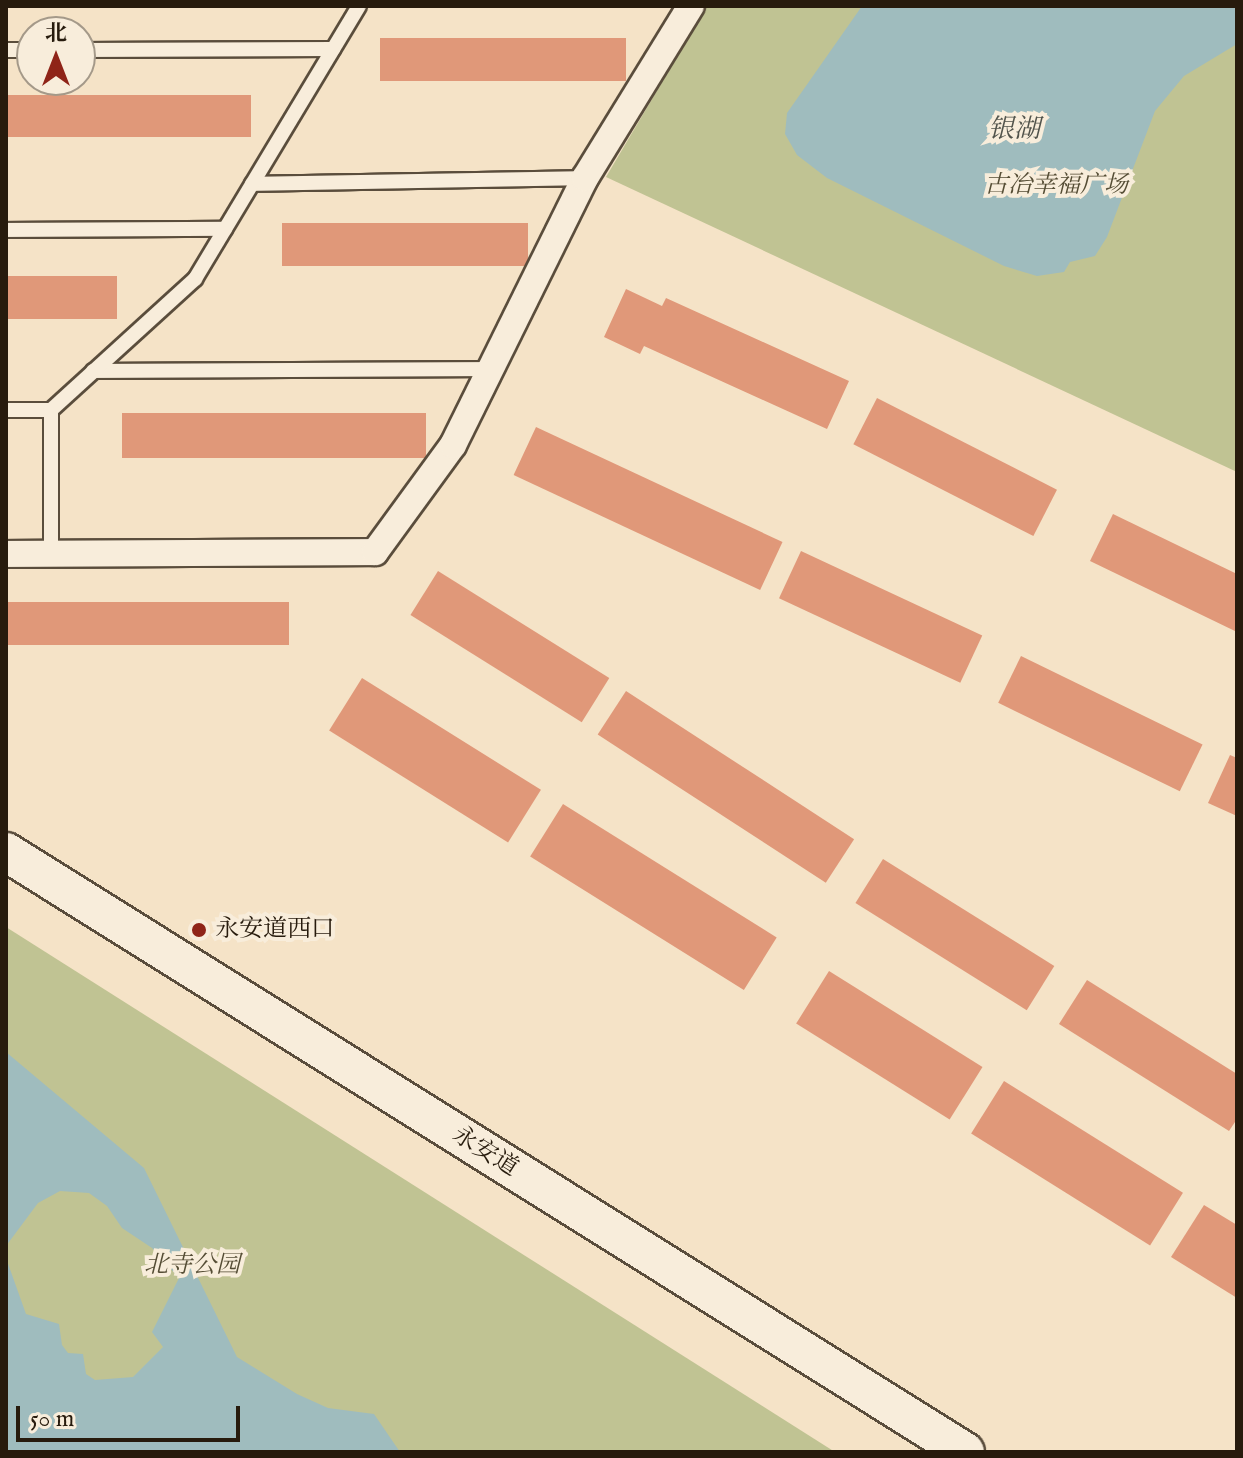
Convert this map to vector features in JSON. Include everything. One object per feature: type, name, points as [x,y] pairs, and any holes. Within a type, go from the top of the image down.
[{"type":"main road","name":"永安道","points":[[6,852],[965,1452]]},
{"type":"street","points":[[6,554],[375,552],[453,445],[585,178],[691,6]]},
{"type":"lane","points":[[6,410],[51,410],[195,279],[359,6]]},
{"type":"lane","points":[[96,50],[333,49]]},
{"type":"lane","points":[[252,184],[585,178]]},
{"type":"lane","points":[[6,230],[225,229]]},
{"type":"lane","points":[[93,371],[491,369]]},
{"type":"lane","points":[[51,410],[51,554]]},
{"type":"green space","name":"古冶幸福广场","points":[[707,6],[1237,6],[1237,472],[606,177]]},
{"type":"green space","name":"北寺公园","points":[[6,927],[835,1452],[6,1452]]},
{"type":"water","name":"银湖","points":[[862,6],[1237,6],[1237,44],[1184,76],[1155,111],[1107,237],[1095,256],[1070,262],[1064,272],[1037,276],[1004,266],[827,178],[797,155],[785,134],[787,113]]},
{"type":"water","points":[[6,1052],[144,1168],[237,1357],[297,1394],[328,1408],[374,1414],[400,1452],[6,1452],[6,1258],[26,1314],[59,1324],[62,1345],[68,1353],[83,1354],[86,1374],[95,1380],[133,1377],[163,1347],[152,1332],[179,1278],[152,1248],[122,1228],[107,1206],[89,1193],[60,1191],[38,1203],[6,1246]]},
{"type":"building","points":[[380,38],[626,38],[626,81],[380,81]]},
{"type":"building","points":[[6,95],[251,95],[251,137],[6,137]]},
{"type":"building","points":[[282,223],[528,223],[528,266],[282,266]]},
{"type":"building","points":[[6,276],[117,276],[117,319],[6,319]]},
{"type":"building","points":[[626,289],[662,306],[666,298],[849,381],[827,429],[644,346],[640,354],[604,337]]},
{"type":"building","points":[[877,398],[1057,490],[1033,536],[853,444]]},
{"type":"building","points":[[122,413],[426,413],[426,458],[122,458]]},
{"type":"building","points":[[536,427],[783,542],[760,590],[514,475]]},
{"type":"building","points":[[1113,514],[1237,574],[1237,632],[1090,561]]},
{"type":"building","points":[[801,551],[982,636],[960,683],[779,598]]},
{"type":"building","points":[[438,571],[609,678],[582,722],[410,615]]},
{"type":"building","points":[[6,602],[289,602],[289,645],[6,645]]},
{"type":"building","points":[[1021,656],[1203,745],[1180,791],[998,703]]},
{"type":"building","points":[[362,678],[541,790],[508,842],[329,731]]},
{"type":"building","points":[[626,691],[854,839],[826,883],[598,735]]},
{"type":"building","points":[[1230,755],[1237,758],[1237,816],[1208,803]]},
{"type":"building","points":[[563,804],[777,938],[744,990],[530,857]]},
{"type":"building","points":[[883,859],[1054,966],[1027,1010],[855,903]]},
{"type":"building","points":[[829,971],[982,1067],[950,1119],[796,1024]]},
{"type":"building","points":[[1087,980],[1237,1074],[1237,1119],[1229,1131],[1059,1024]]},
{"type":"building","points":[[1004,1081],[1183,1193],[1150,1245],[971,1134]]},
{"type":"building","points":[[1204,1205],[1237,1225],[1237,1298],[1171,1257]]},
{"type":"place","name":"永安道西口","points":[[199,930]]}]
